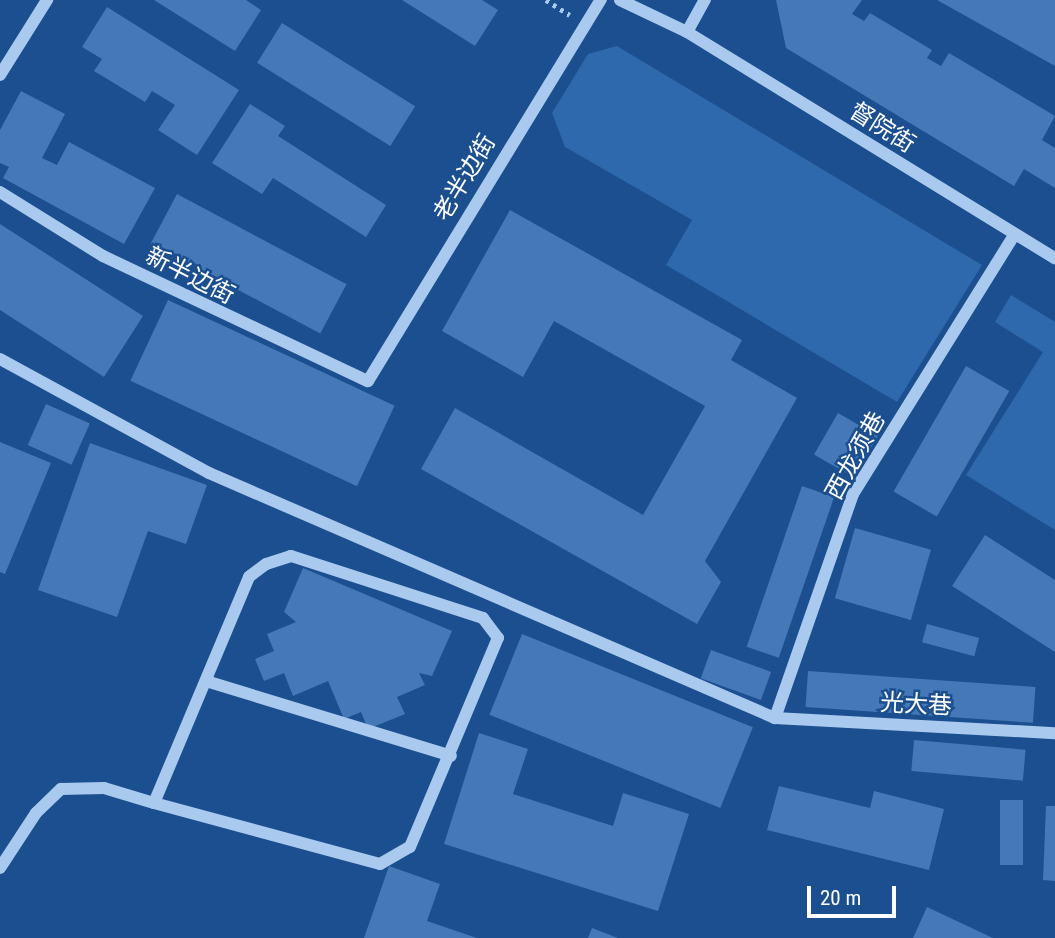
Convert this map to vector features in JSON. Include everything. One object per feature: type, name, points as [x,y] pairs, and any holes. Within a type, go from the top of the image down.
[{"type":"street","points":[[0,75],[47,0]]},
{"type":"street","name":"老半边街","points":[[369,382],[582,23],[601,0]]},
{"type":"street","points":[[620,0],[687,32],[705,0]]},
{"type":"street","name":"督院街","points":[[687,32],[1055,258]]},
{"type":"street","name":"新半边街","points":[[0,192],[103,256],[369,382]]},
{"type":"street","name":"西龙须巷","points":[[775,718],[853,494],[1015,234]]},
{"type":"street","points":[[0,359],[209,473],[775,718]]},
{"type":"street","points":[[0,868],[36,813],[61,789],[104,788],[154,803],[380,864],[410,847],[451,756],[498,638],[483,618],[291,556],[249,577],[154,803]]},
{"type":"street","points":[[205,681],[451,756]]},
{"type":"street","name":"光大巷","points":[[775,718],[1055,733]]},
{"type":"path","points":[[546,0],[582,23]]},
{"type":"shaded area","points":[[617,46],[982,265],[897,402],[666,265],[692,220],[565,147],[552,113],[588,54]]},
{"type":"shaded area","points":[[1011,295],[1055,322],[1055,530],[966,475],[1043,352],[995,322]]},
{"type":"building","points":[[154,0],[246,0],[261,10],[235,51]]},
{"type":"building","points":[[402,0],[482,0],[498,10],[475,46]]},
{"type":"building","points":[[776,0],[862,0],[852,14],[864,21],[870,13],[932,50],[927,58],[941,66],[949,53],[1055,116],[1042,140],[1055,148],[1055,188],[1024,169],[1014,186],[786,48]]},
{"type":"building","points":[[937,0],[1055,0],[1055,66]]},
{"type":"building","points":[[107,7],[239,90],[197,155],[158,130],[175,105],[152,91],[145,102],[94,71],[102,59],[82,47]]},
{"type":"building","points":[[282,23],[415,106],[390,146],[257,63]]},
{"type":"building","points":[[21,91],[65,114],[42,158],[57,165],[69,142],[155,188],[124,244],[3,178],[9,167],[0,163],[0,130]]},
{"type":"building","points":[[250,104],[285,126],[278,136],[386,205],[366,237],[273,178],[262,194],[212,163]]},
{"type":"building","points":[[177,194],[347,284],[320,334],[151,243]]},
{"type":"building","points":[[510,210],[742,340],[731,360],[797,398],[705,561],[721,582],[697,624],[421,469],[455,408],[643,515],[705,406],[554,321],[523,377],[442,331]]},
{"type":"building","points":[[0,224],[143,316],[104,377],[0,310]]},
{"type":"building","points":[[168,300],[395,406],[357,486],[130,381]]},
{"type":"building","points":[[966,366],[1009,391],[937,517],[894,492]]},
{"type":"building","points":[[46,404],[90,424],[72,465],[28,445]]},
{"type":"building","points":[[838,413],[878,436],[854,478],[814,455]]},
{"type":"building","points":[[0,442],[51,463],[5,574],[0,572]]},
{"type":"building","points":[[90,443],[207,485],[186,544],[148,531],[117,617],[38,590]]},
{"type":"building","points":[[802,486],[834,497],[779,658],[747,647]]},
{"type":"building","points":[[855,528],[931,550],[911,620],[835,598]]},
{"type":"building","points":[[985,535],[1055,580],[1055,652],[952,586]]},
{"type":"building","points":[[303,568],[452,631],[432,676],[419,673],[425,685],[397,697],[405,714],[368,729],[361,712],[344,719],[328,681],[293,696],[284,673],[264,681],[255,659],[274,651],[267,634],[296,622],[284,612]]},
{"type":"building","points":[[927,624],[979,638],[974,656],[922,642]]},
{"type":"building","points":[[522,634],[753,727],[720,808],[489,715]]},
{"type":"building","points":[[711,650],[771,672],[761,700],[701,678]]},
{"type":"building","points":[[808,671],[1035,687],[1033,723],[805,707]]},
{"type":"building","points":[[479,733],[528,749],[513,794],[613,826],[623,793],[689,814],[658,911],[444,844]]},
{"type":"building","points":[[914,740],[1026,750],[1023,781],[911,771]]},
{"type":"building","points":[[779,786],[870,808],[874,791],[944,809],[929,870],[767,830]]},
{"type":"building","points":[[1000,800],[1023,800],[1023,865],[1000,865]]},
{"type":"building","points":[[1046,806],[1055,806],[1055,881],[1043,880]]},
{"type":"building","points":[[389,866],[440,884],[427,921],[477,938],[364,938]]},
{"type":"building","points":[[927,907],[993,938],[913,938]]},
{"type":"building","points":[[592,928],[618,938],[588,938]]}]
